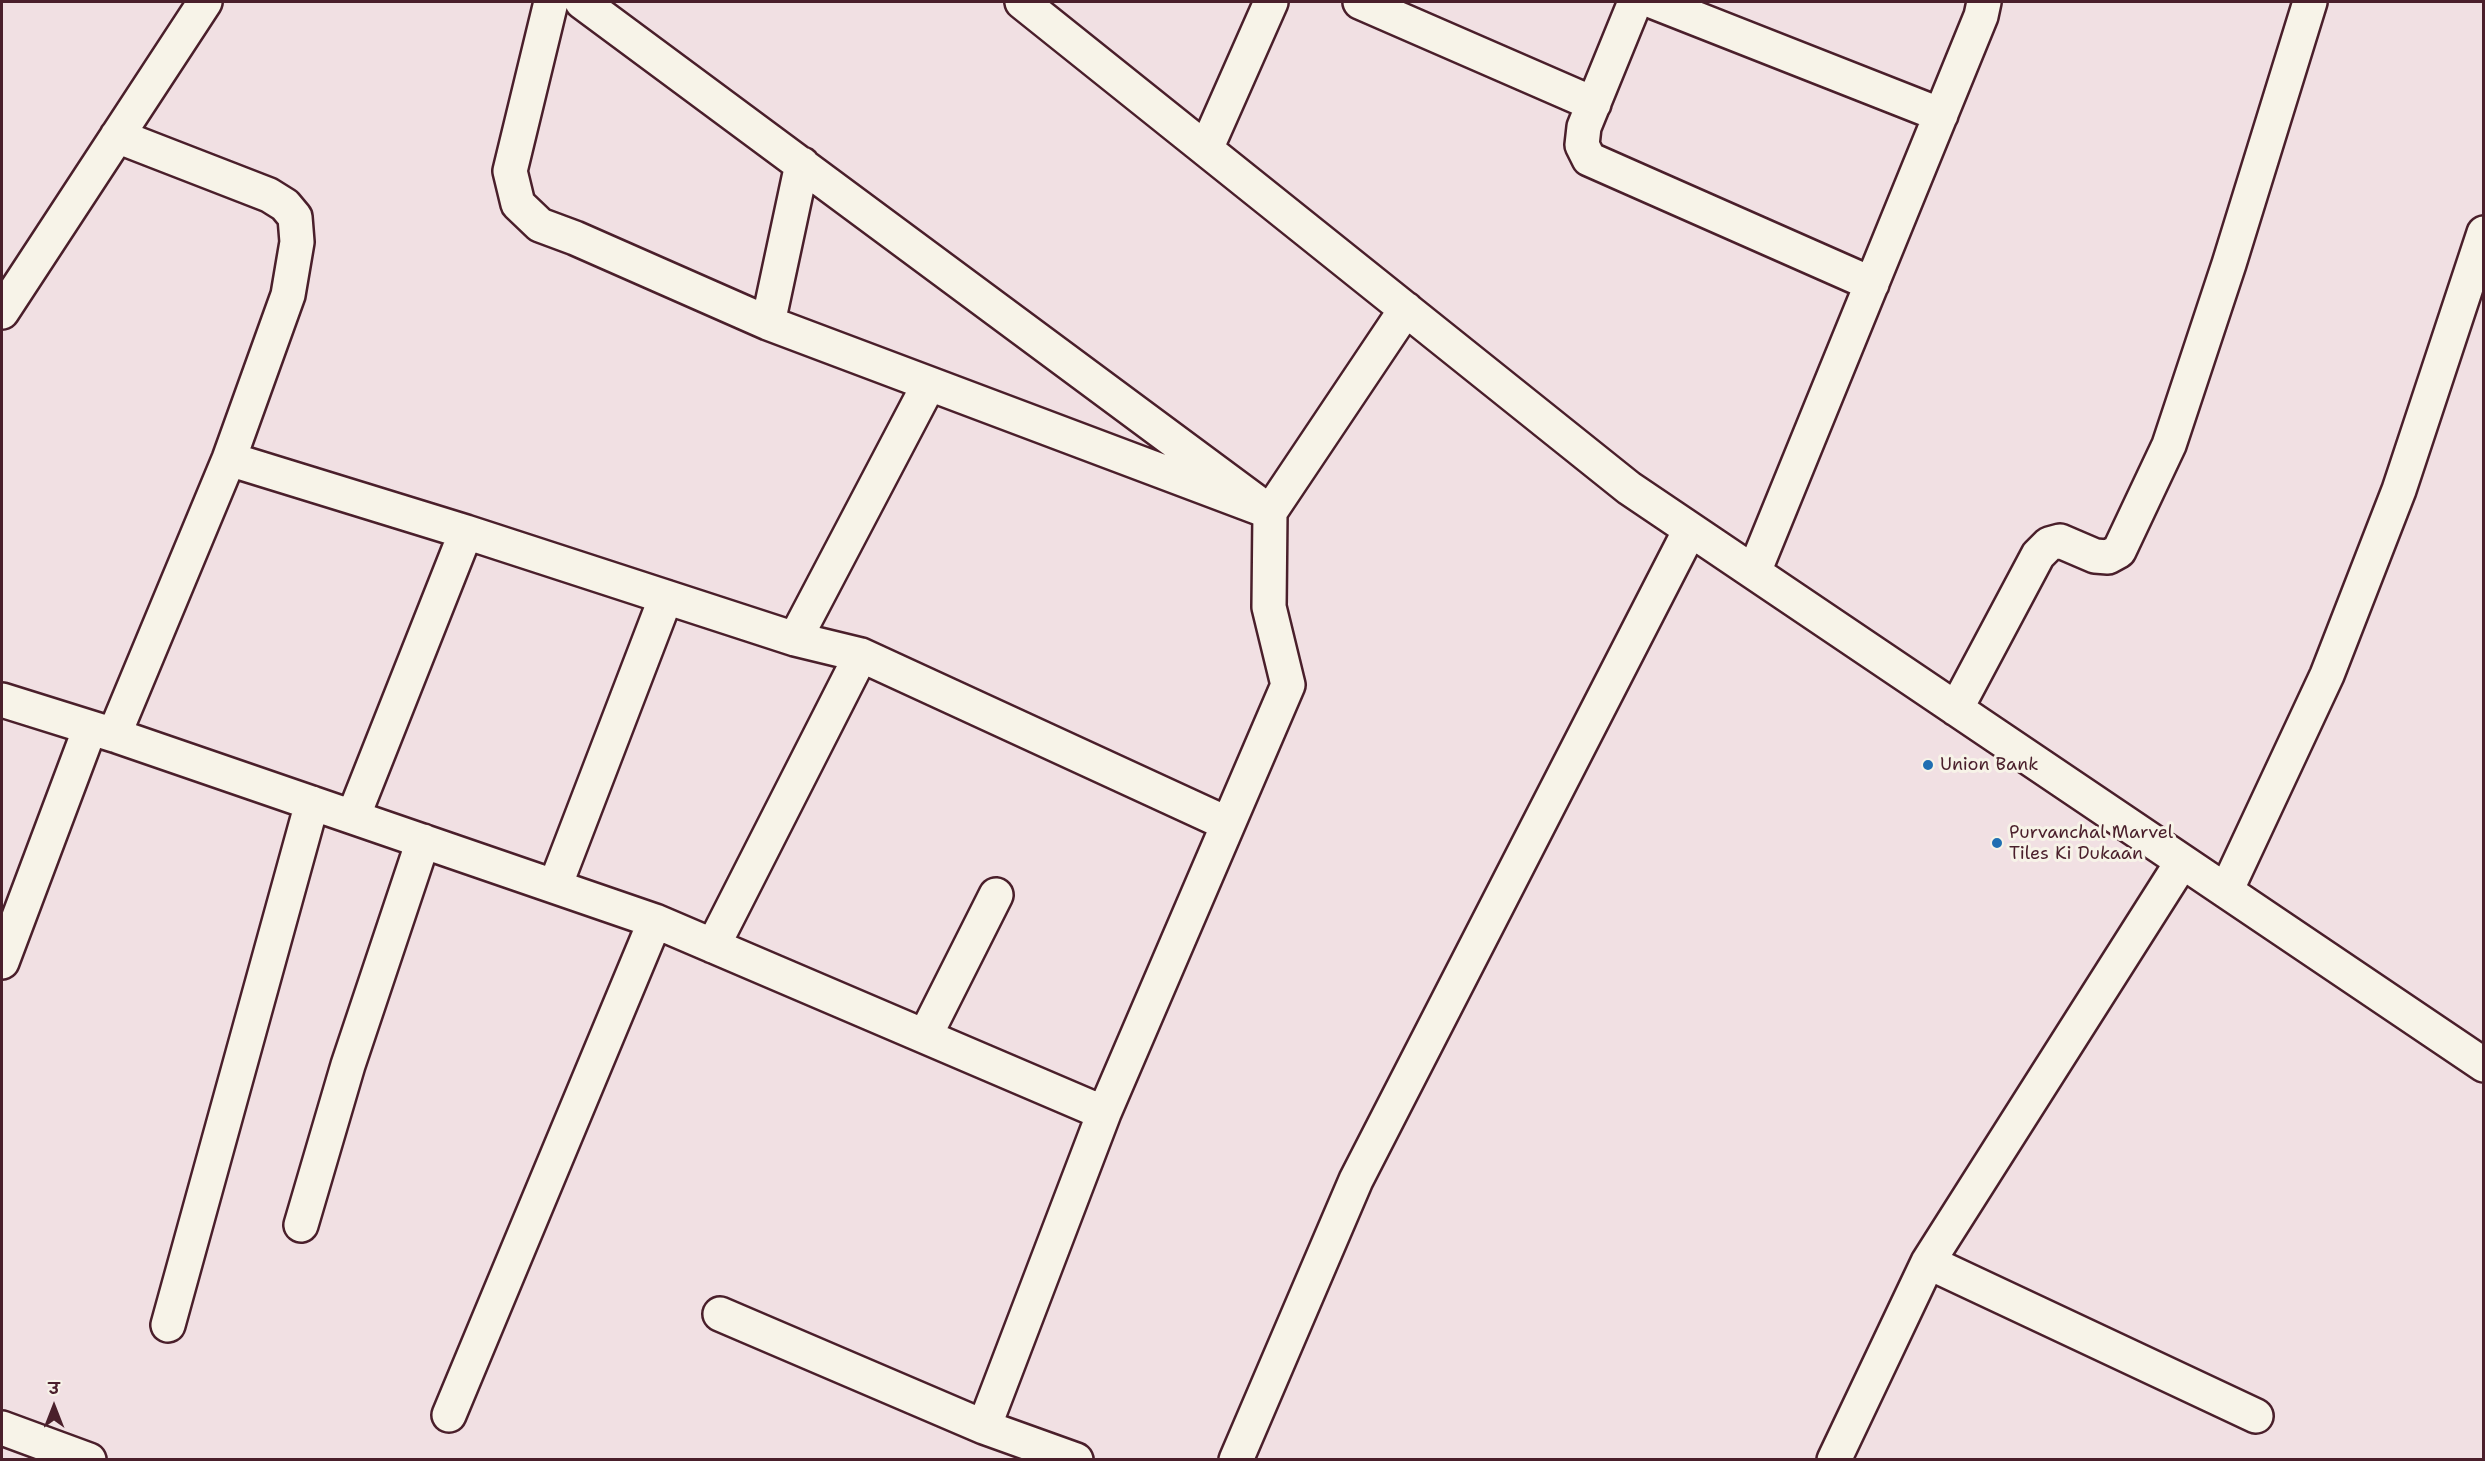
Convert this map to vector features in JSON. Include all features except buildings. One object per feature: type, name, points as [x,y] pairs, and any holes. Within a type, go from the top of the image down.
[{"type":"street","points":[[2,312],[205,2]]},
{"type":"street","points":[[551,2],[510,171],[518,204],[540,225],[575,238],[768,323],[1270,512]]},
{"type":"street","points":[[582,2],[1270,512]]},
{"type":"street","points":[[1022,2],[1629,488],[2484,1065]]},
{"type":"street","points":[[1206,149],[1271,2]]},
{"type":"street","points":[[1360,2],[1594,104]]},
{"type":"street","points":[[1635,2],[1582,137],[1584,153],[1589,159],[1872,284]]},
{"type":"street","points":[[1654,2],[1941,115]]},
{"type":"street","points":[[1754,572],[1981,16],[1984,2]]},
{"type":"street","points":[[1956,709],[2038,555],[2049,544],[2060,541],[2096,556],[2108,557],[2119,551],[2169,445],[2229,264],[2310,2]]},
{"type":"street","points":[[2,962],[102,732],[229,459],[288,295],[297,242],[295,218],[285,205],[269,195],[117,136]]},
{"type":"street","points":[[768,323],[802,164]]},
{"type":"street","points":[[2226,891],[2327,675],[2399,490],[2484,233]]},
{"type":"street","points":[[984,1427],[1104,1113],[1288,685],[1269,607],[1270,512],[1406,309]]},
{"type":"street","points":[[795,639],[929,384]]},
{"type":"street","points":[[229,459],[466,532],[795,639],[861,655],[1228,824]]},
{"type":"street","points":[[1236,1460],[1356,1180],[1690,530]]},
{"type":"street","points":[[353,817],[466,532]]},
{"type":"street","points":[[555,886],[666,597]]},
{"type":"street","points":[[713,946],[861,655]]},
{"type":"street","points":[[2,699],[655,921],[1104,1113]]},
{"type":"street","points":[[168,1325],[312,803]]},
{"type":"street","points":[[301,1226],[348,1065],[423,841]]},
{"type":"street","points":[[1834,1460],[1928,1262],[2182,862]]},
{"type":"street","points":[[925,1036],[996,895]]},
{"type":"street","points":[[449,1415],[655,921]]},
{"type":"street","points":[[1928,1262],[2256,1416]]},
{"type":"street","points":[[720,1314],[984,1427],[1076,1460]]},
{"type":"street","points":[[2,1429],[89,1460]]},
{"type":"place","name":"Union Bank","points":[[1928,765]]},
{"type":"place","name":"Purvanchal Marvel Tiles Ki Dukaan","points":[[1997,843]]}]
